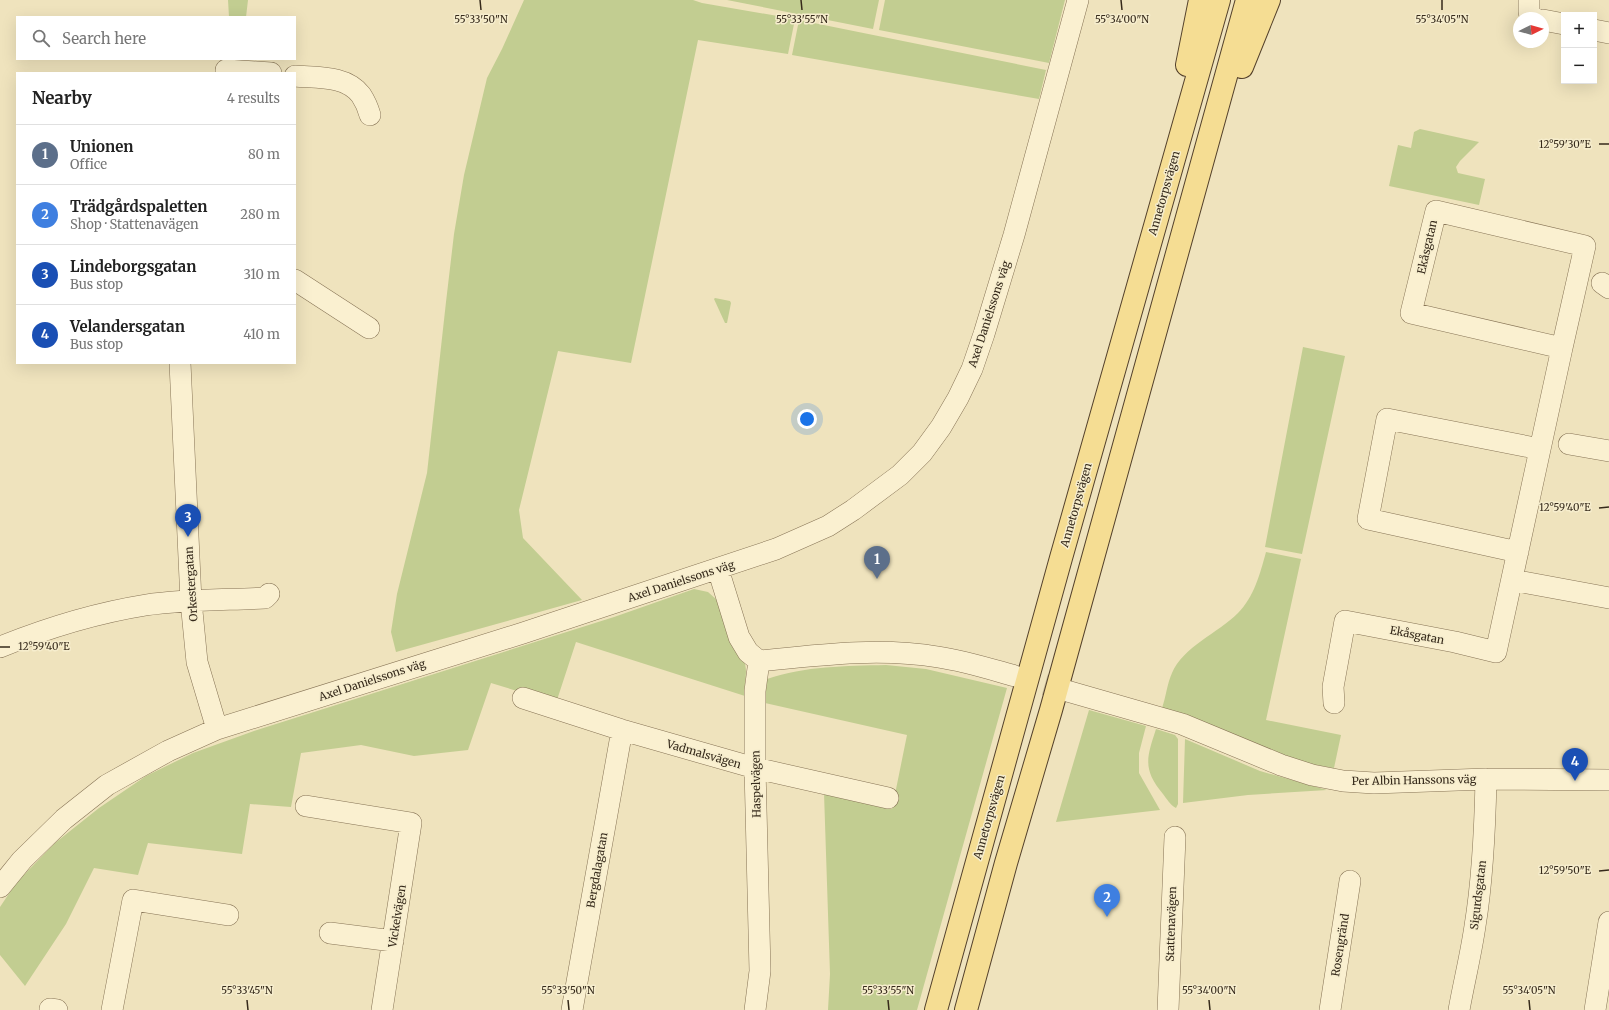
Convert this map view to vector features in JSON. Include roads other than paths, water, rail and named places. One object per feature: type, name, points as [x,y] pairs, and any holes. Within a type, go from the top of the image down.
[{"type":"main road","points":[[1130,313],[1172,132],[1200,0]]},
{"type":"main road","name":"Annetorpsvägen","points":[[936,1010],[1130,313],[1219,0]]},
{"type":"main road","points":[[966,1010],[1006,863],[1051,710],[1247,0]]},
{"type":"main road","points":[[1180,246],[1232,94],[1269,0]]},
{"type":"street","name":"Axel Danielssons väg","points":[[0,887],[22,860],[64,819],[107,786],[168,751],[217,730],[776,549],[828,526],[853,510],[900,475],[922,453],[941,427],[972,369],[1014,235],[1078,0]]},
{"type":"street","points":[[1529,12],[1530,0]]},
{"type":"street","points":[[1549,21],[1561,23]]},
{"type":"street","points":[[1597,31],[1609,33]]},
{"type":"street","points":[[226,71],[248,72]]},
{"type":"street","points":[[296,76],[339,80],[349,84],[362,96],[370,115]]},
{"type":"street","name":"Ekåsgatan","points":[[1334,703],[1333,687],[1345,621],[1455,642],[1496,652],[1585,246],[1436,210],[1411,314],[1562,348]]},
{"type":"street","points":[[296,281],[369,328]]},
{"type":"street","name":"Orkestergatan","points":[[180,364],[191,601],[197,662],[217,730]]},
{"type":"street","points":[[1518,552],[1368,519],[1387,419],[1540,449]]},
{"type":"street","points":[[1569,444],[1609,451]]},
{"type":"street","points":[[718,569],[739,637],[748,652],[759,661],[828,654],[893,653],[936,656],[953,659],[1015,676]]},
{"type":"street","points":[[1512,580],[1609,598]]},
{"type":"street","points":[[0,647],[53,627],[106,612],[148,605],[191,601],[265,598],[269,594]]},
{"type":"street","name":"Haspelvägen","points":[[755,1010],[760,971],[755,768],[755,691],[759,661]]},
{"type":"street","name":"Per Albin Hanssons väg","points":[[1067,690],[1182,724],[1281,765],[1312,775],[1343,781],[1374,782],[1486,779],[1609,780]]},
{"type":"street","name":"Vadmalsvägen","points":[[523,698],[622,730],[755,768],[888,798]]},
{"type":"street","name":"Bergdalagatan","points":[[572,1010],[622,730]]},
{"type":"street","name":"Sigurdsgatan","points":[[1459,1010],[1475,926],[1481,880],[1485,833],[1486,779]]},
{"type":"street","name":"Vickelvägen","points":[[306,806],[411,823],[382,1010]]},
{"type":"street","name":"Stattenavägen","points":[[1168,1010],[1175,837]]},
{"type":"street","name":"Rosengränd","points":[[1330,1010],[1350,881]]},
{"type":"street","points":[[112,1010],[133,900],[228,915]]},
{"type":"street","points":[[1595,1010],[1609,922]]},
{"type":"street","points":[[330,933],[393,941]]},
{"type":"tunnel","points":[[1015,676],[1067,691]]},
{"type":"place","name":"Lindeborgsgatan","points":[[188,537]]},
{"type":"place","name":"Unionen","points":[[877,579]]},
{"type":"place","name":"Velandersgatan","points":[[1575,781]]},
{"type":"place","name":"Trädgårdspaletten","points":[[1107,917]]}]
